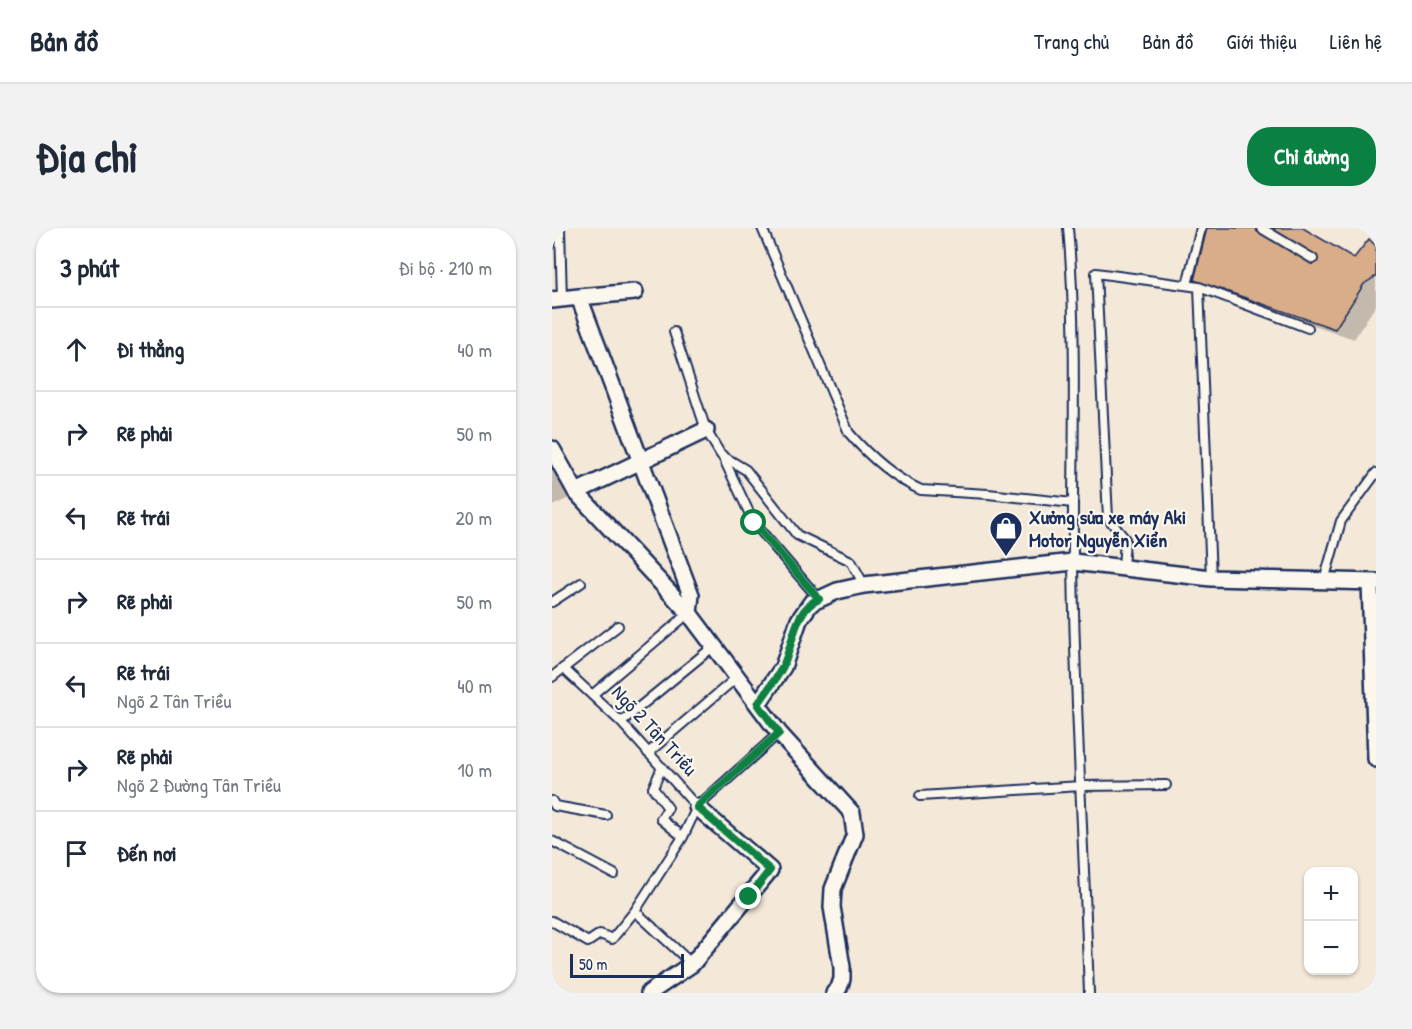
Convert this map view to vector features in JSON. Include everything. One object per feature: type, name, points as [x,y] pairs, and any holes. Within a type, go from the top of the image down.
[{"type":"street","points":[[557,299],[634,291]]},
{"type":"street","points":[[579,297],[691,595],[689,613]]},
{"type":"street","points":[[576,492],[706,430]]},
{"type":"street","points":[[552,449],[576,492],[689,613],[779,733],[852,813],[855,834],[833,889],[832,907],[842,967],[842,979],[839,988],[834,993]]},
{"type":"street","points":[[758,704],[783,667],[799,620],[811,603],[837,591],[864,585],[1073,562],[1211,578],[1373,582],[1376,759]]},
{"type":"street","name":"Ngõ 2 Tân Triều","points":[[692,964],[770,870],[697,807]]},
{"type":"street","points":[[649,993],[692,964]]},
{"type":"lane","points":[[557,299],[560,228]]},
{"type":"lane","points":[[762,228],[849,433],[874,458],[911,486],[921,490],[1073,503]]},
{"type":"lane","points":[[1068,228],[1073,286],[1075,690],[1089,993]]},
{"type":"lane","points":[[1187,285],[1201,228]]},
{"type":"lane","points":[[1262,228],[1313,259]]},
{"type":"lane","points":[[1124,568],[1125,538],[1108,518],[1096,273],[1199,286],[1308,328]]},
{"type":"lane","points":[[1199,286],[1211,578]]},
{"type":"lane","points":[[674,332],[706,430],[721,454],[754,523],[819,599]]},
{"type":"lane","points":[[721,454],[746,470],[797,535],[851,561],[864,585]]},
{"type":"lane","points":[[1324,581],[1341,521],[1376,472]]},
{"type":"lane","points":[[552,602],[581,583]]},
{"type":"lane","points":[[592,695],[689,613]]},
{"type":"lane","points":[[552,677],[618,626]]},
{"type":"lane","points":[[621,722],[714,646]]},
{"type":"lane","name":"Ngõ 2 Tân Triều","points":[[563,668],[621,722],[697,807]]},
{"type":"lane","points":[[648,753],[736,678]]},
{"type":"lane","points":[[552,921],[588,942],[600,934],[612,939],[635,911],[683,837],[697,807],[779,733]]},
{"type":"lane","points":[[662,767],[653,788],[669,808],[661,819],[683,837]]},
{"type":"lane","points":[[920,796],[1081,786],[1166,785]]},
{"type":"lane","points":[[553,806],[606,815]]},
{"type":"lane","points":[[552,841],[614,874]]},
{"type":"lane","points":[[635,911],[692,964]]},
{"type":"building","points":[[1207,228],[1303,228],[1354,258],[1369,239],[1376,246],[1376,276],[1364,284],[1335,329],[1194,280]]},
{"type":"place","name":"Xưởng sửa xe máy Aki Motor Nguyễn Xiển","points":[[1006,557]]},
{"type":"route","points":[[749,897],[770,870],[697,807],[779,733],[758,704],[783,667],[799,620],[811,603],[819,599],[754,523]]}]
